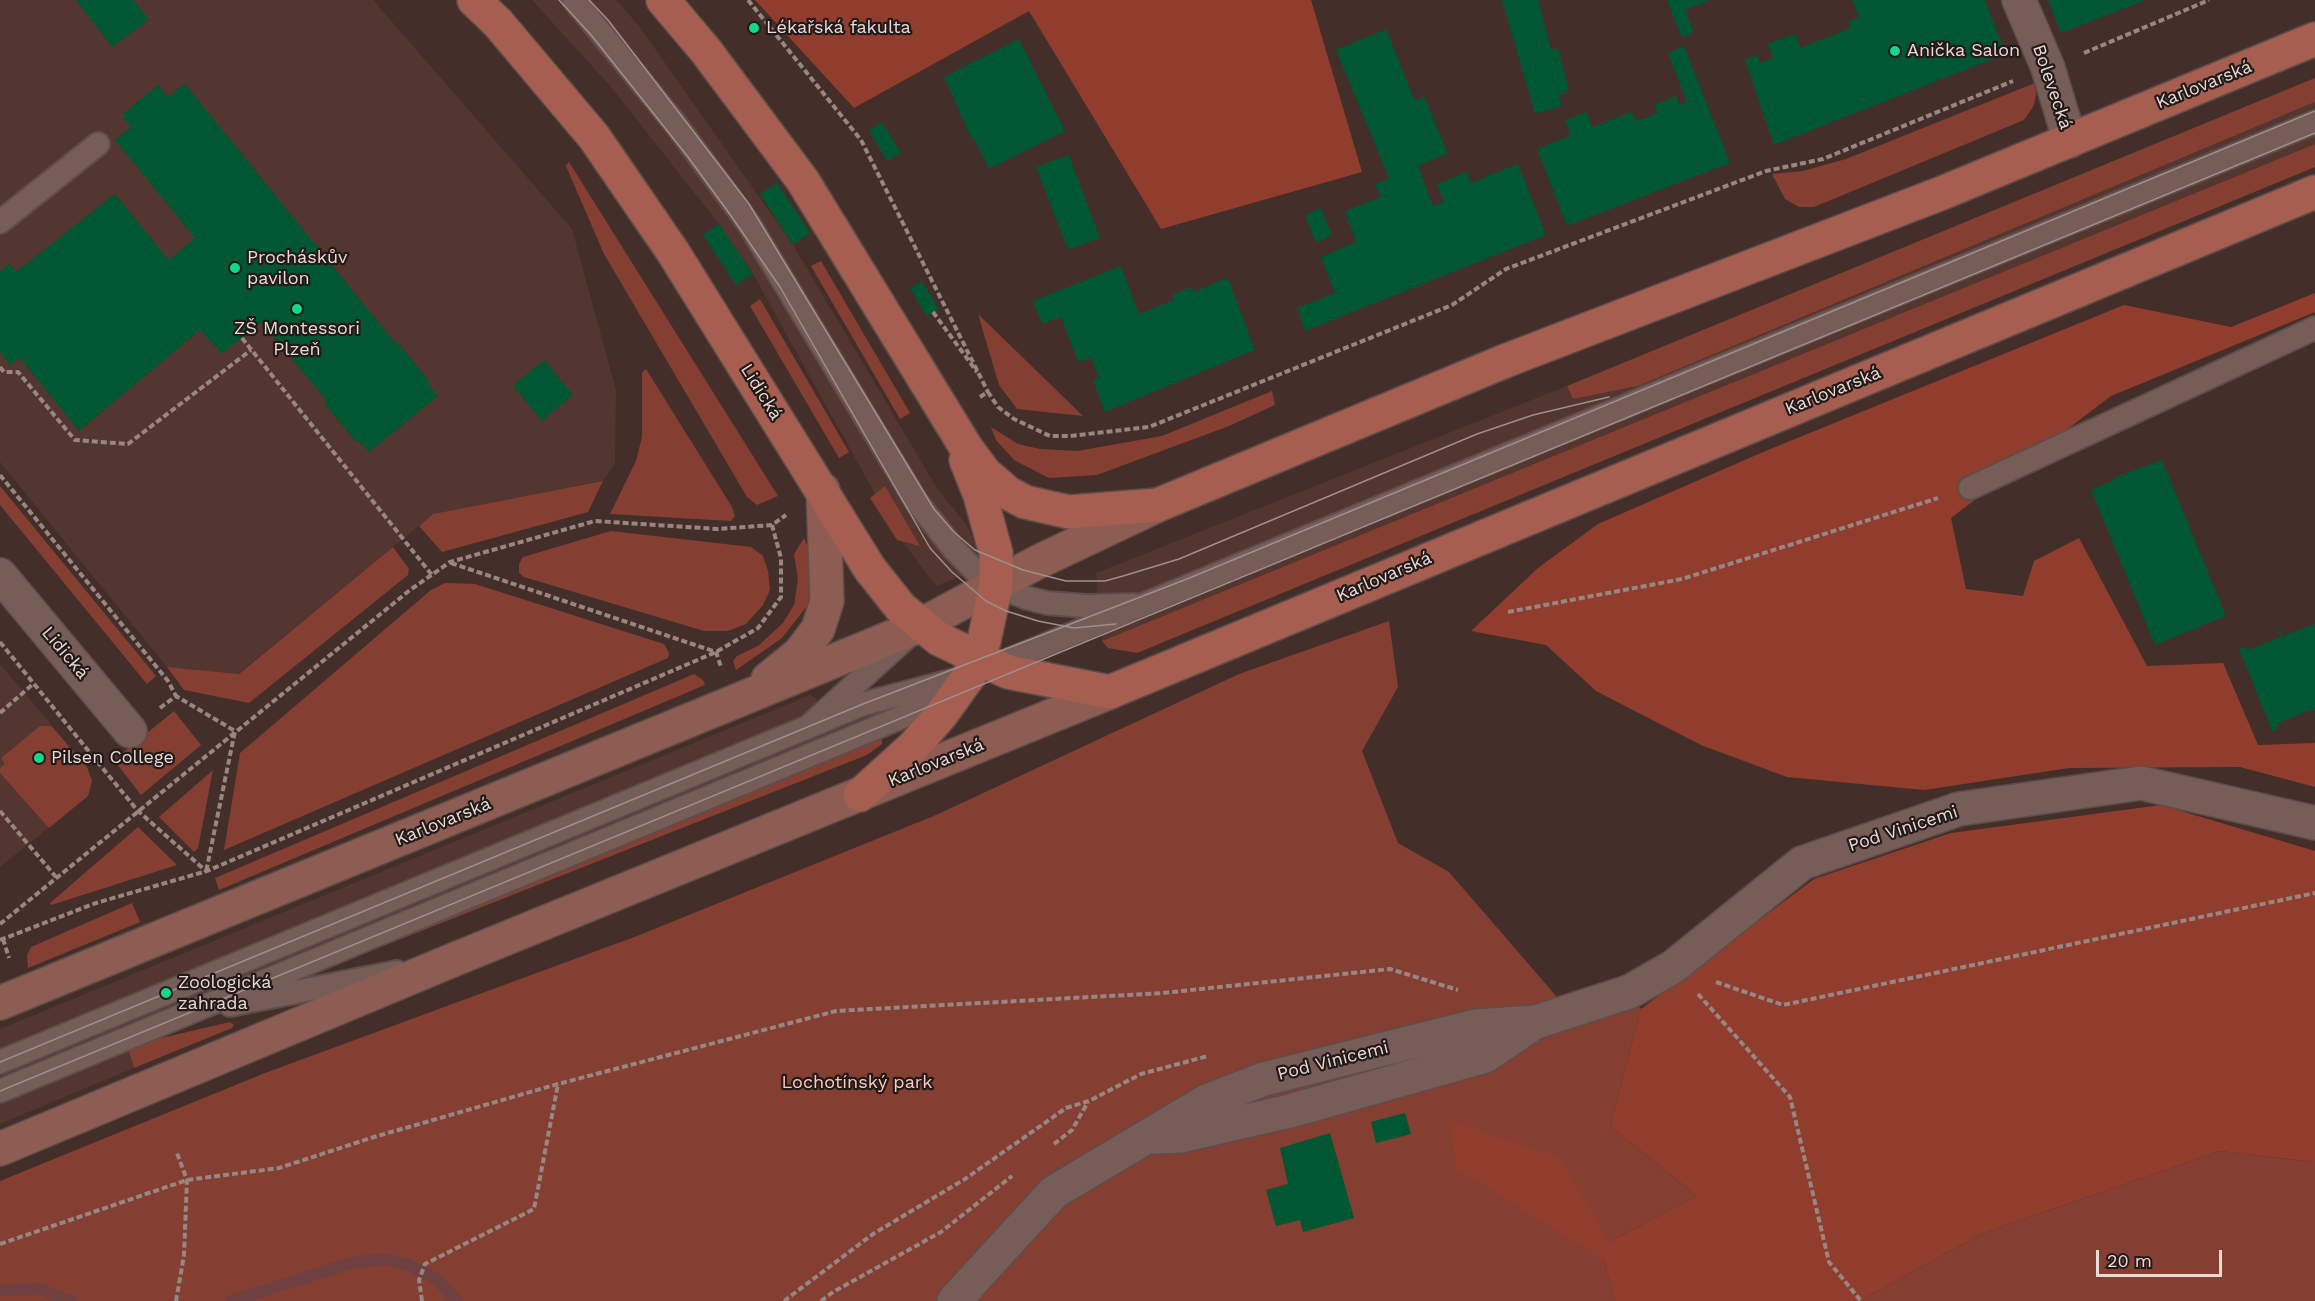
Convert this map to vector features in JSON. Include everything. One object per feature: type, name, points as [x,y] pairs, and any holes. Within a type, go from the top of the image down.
[{"type":"main road","name":"Lidická","points":[[474,0],[498,23],[594,136],[673,252],[870,569],[901,608],[974,674],[1008,672],[1110,692]]},
{"type":"main road","points":[[663,0],[706,51],[803,181],[948,416],[980,495],[996,553],[996,585],[984,642],[974,674],[913,747],[860,795]]},
{"type":"main road","name":"Karlovarská","points":[[0,1003],[919,626],[1038,562],[1158,505],[1505,361],[1942,193],[2315,39]]},
{"type":"main road","name":"Karlovarská","points":[[0,1149],[2315,192]]},
{"type":"main road","name":"Karlovarská","points":[[948,416],[985,473],[1008,493],[1025,502],[1069,512],[1158,505]]},
{"type":"main road","points":[[732,704],[800,653],[818,629],[827,602],[823,490]]},
{"type":"street","name":"Bolevecká","points":[[2019,0],[2048,68],[2070,141]]},
{"type":"street","name":"Lidická","points":[[0,575],[130,731]]},
{"type":"street","name":"Pod Vinicemi","points":[[954,1301],[1054,1192],[1207,1101],[1264,1079],[1476,1026],[1536,1022],[1629,992],[1673,967],[1802,863],[1959,809],[2141,783],[2315,823]]},
{"type":"lane","points":[[574,0],[674,122],[749,224],[915,501],[953,548],[984,580],[1047,603],[1086,606],[1147,604]]},
{"type":"lane","name":"Karlovarská","points":[[0,1091],[974,674],[2315,122]]},
{"type":"lane","points":[[0,222],[98,144]]},
{"type":"lane","points":[[1970,488],[2315,328]]},
{"type":"lane","name":"Karlovarská","points":[[808,727],[919,626]]},
{"type":"lane","name":"Karlovarská","points":[[0,1062],[863,704],[974,674]]},
{"type":"lane","name":"Karlovarská","points":[[178,1016],[453,960]]},
{"type":"path","points":[[748,0],[861,140],[988,392],[998,407],[1014,418],[1050,436],[1070,436],[1149,427],[1452,305],[1506,269],[1766,171],[1823,159],[2209,0]]},
{"type":"path","points":[[933,312],[983,380]]},
{"type":"path","points":[[242,338],[432,575]]},
{"type":"path","points":[[0,367],[4,372],[18,372],[75,440],[128,444],[251,350]]},
{"type":"path","points":[[948,416],[988,392]]},
{"type":"path","points":[[0,475],[168,681],[176,696],[235,731]]},
{"type":"path","points":[[1508,612],[1682,579],[1970,488]]},
{"type":"path","points":[[0,924],[235,731],[450,562],[595,521],[718,529],[772,525],[823,490]]},
{"type":"path","points":[[0,940],[96,903],[207,871],[716,652],[758,628],[781,597],[781,558],[772,525]]},
{"type":"path","points":[[450,562],[716,652]]},
{"type":"path","points":[[0,642],[138,811],[207,871]]},
{"type":"path","points":[[716,652],[732,704]]},
{"type":"path","points":[[0,713],[33,684]]},
{"type":"path","points":[[95,759],[176,696]]},
{"type":"path","points":[[207,871],[235,731]]},
{"type":"path","points":[[0,811],[56,877]]},
{"type":"path","points":[[1673,967],[1783,1005],[2315,893]]},
{"type":"path","points":[[1673,967],[1790,1096],[1829,1262],[1861,1301]]},
{"type":"path","points":[[0,1244],[187,1180],[279,1168],[374,1137],[558,1084],[836,1011],[1163,993],[1390,969],[1470,993]]},
{"type":"path","points":[[422,1301],[419,1280],[425,1264],[534,1209],[558,1084]]},
{"type":"path","points":[[783,1301],[873,1234],[965,1179],[1066,1108],[1089,1101],[1072,1130],[1044,1152]]},
{"type":"path","points":[[176,1301],[184,1255],[187,1180],[177,1153]]},
{"type":"path","points":[[821,1301],[941,1232],[1016,1174]]},
{"type":"shaded area","name":"ZŠ Montessori Plzeň","points":[[0,0],[373,0],[572,229],[616,390],[615,463],[603,481],[433,514],[238,674],[167,667],[0,462]]},
{"type":"shaded area","points":[[532,0],[616,0],[639,26],[793,245],[938,490],[966,524],[985,567],[936,586],[899,537],[753,274],[719,224],[611,87]]},
{"type":"shaded area","points":[[755,0],[1311,0],[1362,172],[1161,229],[1029,11],[854,108]]},
{"type":"shaded area","points":[[2315,102],[2315,144],[1102,641],[1096,573],[1567,386],[1573,399],[1638,386]]},
{"type":"shaded area","points":[[2315,293],[2315,312],[2111,396],[1951,518],[1966,589],[2023,596],[2034,561],[2079,538],[2147,666],[2223,663],[2258,745],[2315,743],[2315,787],[2240,767],[2069,768],[1924,790],[1787,777],[1701,745],[1596,691],[1546,645],[1471,631],[1538,568],[1598,524],[1763,452],[2124,305],[2231,327]]},
{"type":"shaded area","name":"Pilsen College","points":[[0,664],[87,767],[92,781],[88,796],[0,867]]},
{"type":"shaded area","points":[[864,694],[882,735],[127,1047],[134,1068],[0,1124],[0,1029],[810,695],[817,699],[815,706]]},
{"type":"shaded area","points":[[2161,805],[2315,851],[2315,1162],[2220,1151],[1981,1234],[1860,1301],[1615,1301],[1604,1260],[1457,1169],[1449,1120],[1559,1157],[1609,1242],[1697,1196],[1610,1126],[1641,1009],[1814,879],[1951,833]]},
{"type":"green space","points":[[2315,78],[2315,102],[1638,386],[1573,399],[1567,386]]},
{"type":"green space","points":[[2035,83],[2036,95],[2033,107],[2024,120],[1814,207],[1799,207],[1785,199],[1772,174],[1803,171],[1846,159]]},
{"type":"green space","points":[[2315,144],[2315,167],[1137,653],[1108,648],[1102,641]]},
{"type":"green space","points":[[569,162],[778,496],[757,505],[747,497],[604,254],[566,166]]},
{"type":"green space","points":[[821,261],[910,413],[900,419],[811,266]]},
{"type":"green space","points":[[760,299],[849,452],[839,458],[750,306]]},
{"type":"green space","points":[[978,314],[1083,416],[1017,409],[999,385]]},
{"type":"green space","points":[[646,369],[732,507],[735,516],[731,521],[610,514],[636,461],[642,437],[642,373]]},
{"type":"green space","points":[[1272,391],[1275,405],[1229,426],[1097,475],[1049,478],[1014,460],[996,440],[991,427],[1018,444],[1040,449],[1077,451],[1162,436]]},
{"type":"green space","points":[[603,481],[588,512],[442,552],[419,526],[433,514]]},
{"type":"green space","points":[[0,486],[156,676],[147,684],[0,505]]},
{"type":"green space","points":[[885,486],[920,546],[897,540],[870,498]]},
{"type":"green space","points":[[611,531],[751,547],[763,556],[768,571],[770,590],[763,605],[746,624],[728,631],[704,631],[524,577],[519,573],[519,564],[523,557]]},
{"type":"green space","points":[[804,538],[811,556],[813,589],[807,606],[782,638],[736,670],[733,661],[737,656],[758,646],[783,623],[794,605],[798,579],[794,554]]},
{"type":"green space","points":[[393,547],[409,569],[408,575],[249,703],[184,690],[167,667],[239,674]]},
{"type":"green space","points":[[445,583],[475,584],[664,644],[669,653],[668,658],[224,850],[240,753],[431,590]]},
{"type":"green space","name":"Lochotínský park","points":[[1389,621],[1398,687],[1362,751],[1398,843],[1449,872],[1569,1011],[1629,992],[1641,1009],[1610,1126],[1697,1196],[1609,1242],[1604,1260],[1615,1301],[0,1301],[0,1181],[265,1073],[637,936],[936,815],[1239,674]]},
{"type":"green space","points":[[694,674],[703,680],[705,685],[219,890],[215,878]]},
{"type":"green space","points":[[174,711],[201,745],[141,795],[114,760]]},
{"type":"green space","points":[[40,726],[51,726],[87,767],[92,781],[88,796],[49,828],[0,773],[0,768],[5,764],[1,758]]},
{"type":"green space","points":[[882,735],[882,744],[867,755],[297,980]]},
{"type":"green space","points":[[213,770],[198,848],[194,852],[159,817]]},
{"type":"green space","points":[[138,827],[177,865],[51,905],[50,903]]},
{"type":"green space","points":[[132,903],[140,922],[28,968],[27,955],[31,947]]},
{"type":"green space","points":[[230,1022],[234,1025],[232,1028],[134,1068],[127,1046]]},
{"type":"green space","points":[[2220,1151],[2315,1162],[2315,1301],[1860,1301],[1981,1234]]},
{"type":"building","points":[[76,0],[134,0],[149,20],[112,47]]},
{"type":"building","points":[[1502,0],[1538,0],[1551,50],[1558,48],[1569,91],[1559,94],[1562,106],[1535,114]]},
{"type":"building","points":[[1667,0],[1710,0],[1685,10],[1694,32],[1682,38]]},
{"type":"building","points":[[1852,0],[1985,0],[2006,54],[1774,145],[1745,60],[1757,55],[1760,63],[1773,58],[1767,44],[1795,34],[1800,48],[1851,28],[1848,22],[1859,17]]},
{"type":"building","points":[[2048,0],[2146,0],[2061,33]]},
{"type":"building","points":[[1386,29],[1415,101],[1424,96],[1448,153],[1418,166],[1433,206],[1444,202],[1437,184],[1467,172],[1471,183],[1518,164],[1546,235],[1305,331],[1297,308],[1335,293],[1321,257],[1356,242],[1345,211],[1381,197],[1375,184],[1389,178],[1336,50]]},
{"type":"building","points":[[1019,39],[1065,131],[989,169],[974,139],[972,140],[944,77]]},
{"type":"building","points":[[1684,46],[1730,163],[1567,226],[1537,149],[1571,135],[1565,120],[1586,112],[1593,127],[1631,112],[1637,121],[1657,113],[1654,105],[1676,96],[1679,105],[1687,102],[1668,53]]},
{"type":"building","name":"Procháskův pavilon","points":[[185,84],[396,344],[398,343],[430,382],[428,384],[438,396],[369,452],[359,441],[356,442],[324,403],[327,401],[261,322],[222,354],[200,330],[79,431],[20,358],[10,365],[0,352],[0,271],[9,264],[16,272],[115,194],[169,260],[195,238],[115,140],[131,127],[122,115],[158,85],[168,97]]},
{"type":"building","points":[[882,122],[901,153],[887,161],[869,130]]},
{"type":"building","points":[[1069,155],[1100,238],[1068,250],[1036,167]]},
{"type":"building","points":[[777,183],[810,233],[793,245],[760,194]]},
{"type":"building","points":[[1321,208],[1332,235],[1316,243],[1305,215]]},
{"type":"building","points":[[719,224],[753,274],[736,285],[703,235]]},
{"type":"building","points":[[1121,266],[1139,314],[1174,300],[1172,295],[1191,287],[1193,292],[1228,278],[1255,350],[1105,412],[1093,380],[1099,378],[1091,358],[1078,362],[1061,317],[1042,324],[1033,301]]},
{"type":"building","points":[[922,281],[939,309],[927,316],[910,289]]},
{"type":"building","points":[[544,360],[573,395],[542,421],[513,386]]},
{"type":"building","points":[[2162,460],[2226,616],[2155,645],[2091,490],[2114,480],[2113,478]]},
{"type":"building","points":[[2315,624],[2315,708],[2311,713],[2310,710],[2277,724],[2278,729],[2272,731],[2239,649],[2246,647],[2248,650],[2281,637],[2278,630],[2281,629],[2283,636]]},
{"type":"building","points":[[1405,1113],[1411,1134],[1376,1143],[1371,1122]]},
{"type":"building","points":[[1330,1133],[1354,1218],[1303,1232],[1300,1220],[1276,1226],[1266,1190],[1288,1184],[1280,1148]]},
{"type":"waterway","points":[[231,1301],[351,1263],[385,1259],[408,1265],[438,1280],[456,1301]]},
{"type":"waterway","points":[[0,1290],[39,1289],[71,1301]]},
{"type":"tram line","points":[[559,0],[592,36],[688,157],[780,287],[930,548],[952,572],[986,601],[1006,611],[1038,621],[1074,628],[1116,624]]},
{"type":"tram line","points":[[589,0],[608,20],[749,204],[934,509],[954,532],[975,550],[1023,570],[1066,581],[1105,581],[1123,576],[1179,559],[1477,434],[1533,415],[1609,397]]},
{"type":"tram line","points":[[0,1062],[863,704],[1187,579],[2315,111]]},
{"type":"tram line","points":[[0,1091],[2315,133]]},
{"type":"place","name":"Lékařská fakulta","points":[[754,28]]},
{"type":"place","name":"Anička Salon","points":[[1895,51]]},
{"type":"place","name":"Procháskův pavilon","points":[[235,268]]},
{"type":"place","name":"ZŠ Montessori Plzeň","points":[[297,309]]},
{"type":"place","name":"Pilsen College","points":[[39,758]]},
{"type":"place","name":"Zoologická zahrada","points":[[166,993]]}]
